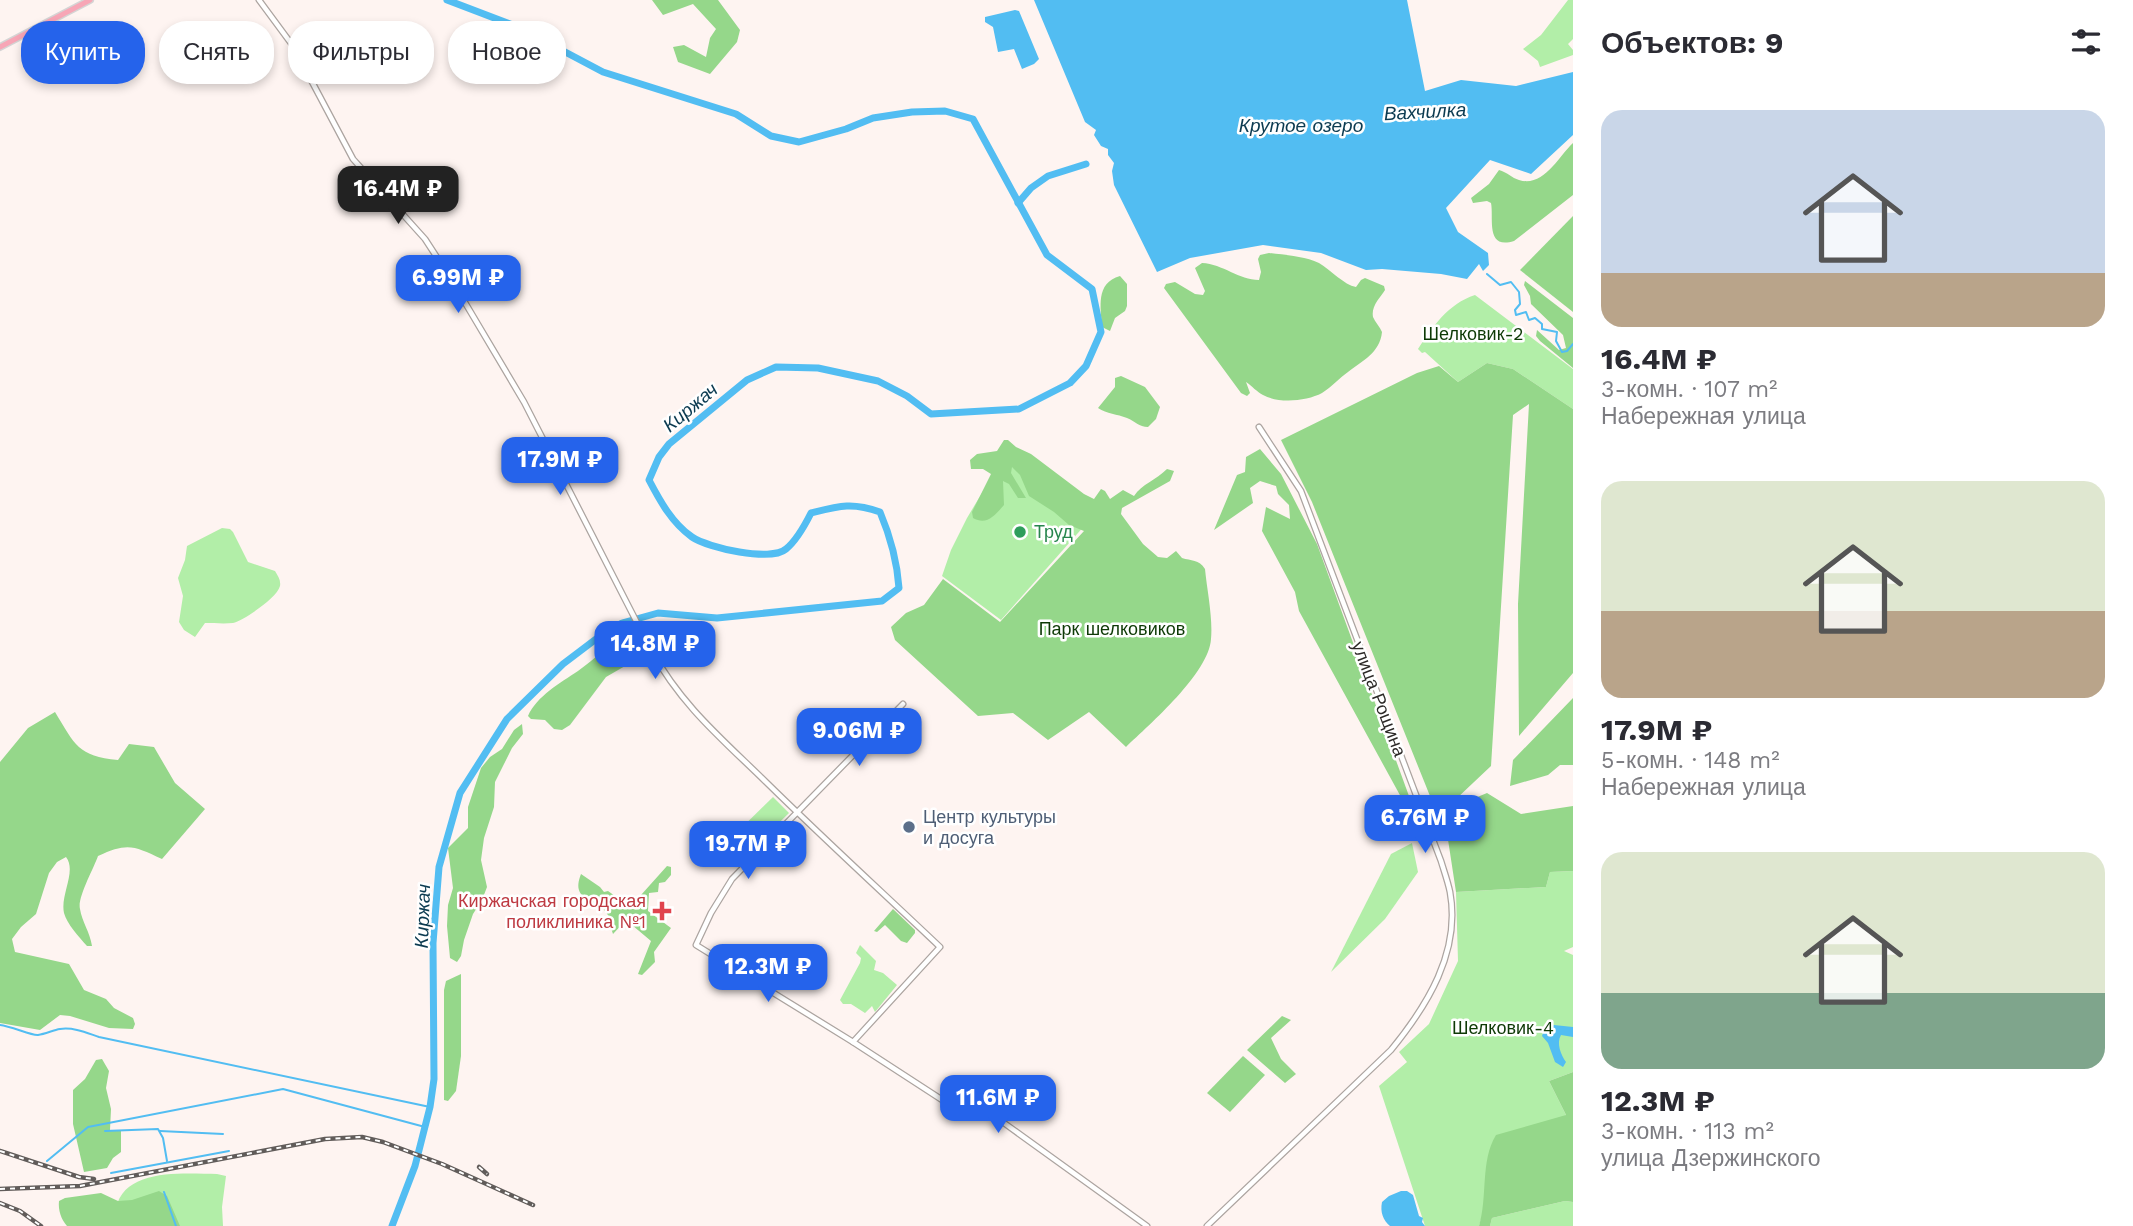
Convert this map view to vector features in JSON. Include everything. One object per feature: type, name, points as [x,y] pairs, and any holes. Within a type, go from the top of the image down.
[{"type":"main road","points":[[0,47],[90,0]]},
{"type":"street","points":[[259,0],[293,46],[353,159],[425,239],[451,279],[524,402],[648,644],[675,689],[692,711],[940,947],[853,1042]]},
{"type":"street","name":"улица Рощина","points":[[1207,1226],[1391,1050],[1410,1027],[1432,993],[1445,963],[1452,918],[1451,894],[1441,861],[1311,516],[1301,491],[1259,426]]},
{"type":"street","points":[[903,704],[732,879],[696,945],[950,1105],[983,1114],[1004,1124],[1147,1226]]},
{"type":"green space","points":[[652,0],[718,0],[740,30],[737,42],[710,74],[678,62],[673,47],[684,45],[706,57],[710,38],[716,29],[693,4],[663,15]]},
{"type":"green space","points":[[1568,0],[1573,0],[1573,39],[1568,44],[1573,55],[1540,67],[1538,61],[1523,49],[1541,35]]},
{"type":"green space","points":[[1573,143],[1573,195],[1514,241],[1499,241],[1493,231],[1491,203],[1473,203],[1471,198],[1489,184],[1499,170],[1519,180],[1536,179],[1550,169]]},
{"type":"green space","points":[[1573,216],[1573,312],[1520,270]]},
{"type":"green space","points":[[1269,253],[1319,263],[1356,287],[1365,278],[1384,286],[1385,290],[1373,309],[1374,319],[1382,332],[1378,346],[1370,356],[1316,396],[1293,400],[1270,398],[1246,382],[1250,393],[1247,396],[1241,393],[1164,288],[1166,284],[1175,282],[1195,294],[1203,295],[1205,291],[1195,268],[1202,263],[1259,280],[1261,272],[1258,259],[1260,255]]},
{"type":"green space","points":[[1120,276],[1127,284],[1127,306],[1125,311],[1115,318],[1110,331],[1102,327],[1101,297],[1106,284]]},
{"type":"green space","points":[[1525,281],[1573,318],[1573,368],[1536,336],[1537,330],[1559,350],[1566,348],[1563,335],[1531,304]]},
{"type":"green space","name":"Шелковик-2","points":[[1475,295],[1573,369],[1573,409],[1513,369],[1487,363],[1458,382],[1425,352],[1422,353],[1418,349],[1449,310]]},
{"type":"green space","points":[[1487,363],[1513,369],[1573,409],[1573,673],[1519,736],[1518,604],[1529,404],[1513,415],[1491,766],[1438,816],[1312,502],[1281,440],[1417,373],[1439,366],[1458,382]]},
{"type":"green space","points":[[1121,376],[1145,387],[1160,407],[1156,419],[1148,427],[1098,408],[1115,387],[1115,378]]},
{"type":"green space","name":"Парк шелковиков","points":[[1004,440],[1031,454],[1094,499],[1101,489],[1110,499],[1123,490],[1134,496],[1167,469],[1174,471],[1170,481],[1122,508],[1121,514],[1143,544],[1158,557],[1167,558],[1176,551],[1182,558],[1203,566],[1211,613],[1211,639],[1208,652],[1190,682],[1126,747],[1089,712],[1048,740],[1013,713],[978,716],[895,640],[891,627],[906,613],[924,605],[943,579],[1000,622],[1084,531],[1069,525],[1029,496],[1020,475],[1012,467],[1011,473],[1026,498],[1018,498],[1009,484],[1003,481],[1004,505],[987,520],[973,518],[972,512],[991,474],[983,469],[971,469],[970,460],[977,454],[997,451]]},
{"type":"green space","name":"Труд","points":[[1010,446],[1101,507],[1001,620],[942,576],[967,518]]},
{"type":"green space","points":[[1260,449],[1281,474],[1317,544],[1413,807],[1407,808],[1299,611],[1295,592],[1262,531],[1266,507],[1290,519],[1289,505],[1278,494],[1276,486],[1260,481],[1250,488],[1253,503],[1214,530],[1237,475],[1245,472],[1246,457]]},
{"type":"green space","points":[[222,528],[233,532],[248,562],[275,571],[280,586],[267,602],[245,618],[233,623],[205,623],[195,637],[184,630],[179,622],[183,596],[178,578],[187,546]]},
{"type":"green space","points":[[626,631],[635,632],[642,648],[641,653],[632,662],[606,677],[570,725],[562,730],[554,729],[545,720],[531,719],[528,716],[537,702],[550,690]]},
{"type":"green space","points":[[1573,698],[1573,765],[1560,765],[1548,775],[1510,786],[1513,760]]},
{"type":"green space","points":[[55,712],[73,741],[94,755],[118,760],[129,744],[154,747],[175,783],[205,809],[162,859],[131,847],[98,856],[80,904],[92,946],[87,946],[80,939],[64,913],[70,869],[66,857],[57,862],[49,873],[36,914],[12,939],[15,952],[69,964],[84,990],[106,999],[114,1008],[133,1018],[133,1029],[109,1028],[60,1015],[40,1030],[0,1023],[0,762],[28,728]]},
{"type":"green space","points":[[522,724],[523,734],[512,748],[495,782],[494,807],[484,838],[481,860],[487,887],[473,914],[457,962],[450,958],[447,926],[448,905],[453,888],[448,848],[468,828],[468,807],[481,768],[490,757],[502,749],[514,730]]},
{"type":"green space","points":[[1487,793],[1521,814],[1573,806],[1573,871],[1550,872],[1546,887],[1456,892],[1447,833],[1475,798]]},
{"type":"green space","points":[[773,797],[789,813],[734,867],[718,851]]},
{"type":"green space","points":[[1412,843],[1418,872],[1385,919],[1331,972],[1391,854]]},
{"type":"green space","points":[[667,866],[671,867],[671,875],[665,882],[659,883],[658,892],[649,893],[648,911],[671,928],[654,952],[655,962],[642,975],[638,974],[651,941],[626,920],[613,934],[605,911],[582,896],[578,884],[581,874],[604,892],[608,891],[632,908]]},
{"type":"green space","name":"Шелковик-4","points":[[1573,871],[1573,947],[1564,951],[1573,955],[1573,1072],[1549,1081],[1566,1115],[1483,1213],[1479,1226],[1425,1226],[1379,1086],[1407,1062],[1399,1052],[1429,1024],[1458,961],[1456,892],[1546,887],[1550,872]]},
{"type":"green space","points":[[893,909],[915,930],[907,943],[901,941],[885,925],[877,932],[874,931]]},
{"type":"green space","points":[[860,945],[876,961],[874,970],[883,973],[897,985],[875,1012],[872,1006],[865,1013],[851,1004],[843,1004],[840,1000],[860,963],[861,958],[856,953]]},
{"type":"green space","points":[[461,974],[461,1056],[456,1091],[448,1101],[444,1100],[444,990],[446,981]]},
{"type":"green space","points":[[1282,1016],[1291,1020],[1271,1038],[1281,1059],[1296,1074],[1285,1083],[1247,1050]]},
{"type":"green space","points":[[1243,1056],[1265,1075],[1230,1112],[1207,1093]]},
{"type":"green space","points":[[102,1059],[109,1071],[106,1088],[111,1109],[110,1130],[121,1131],[121,1152],[107,1168],[84,1172],[73,1124],[73,1090],[85,1079],[96,1060]]},
{"type":"green space","points":[[1573,1072],[1573,1202],[1565,1201],[1492,1218],[1490,1226],[1479,1226],[1488,1156],[1496,1135],[1566,1115],[1549,1081]]},
{"type":"green space","points":[[173,1174],[226,1176],[222,1207],[223,1226],[133,1226],[116,1209],[121,1195],[143,1179]]},
{"type":"green space","points":[[159,1191],[167,1196],[180,1226],[67,1226],[60,1211],[59,1201],[65,1198],[101,1193],[118,1201],[132,1200]]},
{"type":"green space","points":[[1565,1201],[1573,1202],[1573,1226],[1490,1226],[1492,1218]]},
{"type":"water","name":"Крутое озеро","points":[[1034,0],[1407,0],[1425,91],[1461,80],[1516,86],[1573,72],[1573,135],[1531,174],[1490,160],[1446,208],[1458,232],[1488,253],[1489,265],[1483,271],[1479,264],[1467,279],[1441,274],[1366,270],[1321,253],[1263,245],[1190,258],[1157,272],[1114,185],[1114,163],[1108,155],[1108,149],[1101,146],[1094,135],[1096,130],[1085,122]]},
{"type":"water","points":[[1019,11],[1039,59],[1022,69],[1014,49],[998,52],[993,27],[985,22],[985,17]]},
{"type":"water","points":[[1554,1025],[1573,1027],[1573,1037],[1561,1035],[1559,1042],[1566,1062],[1563,1067],[1555,1062],[1548,1043],[1542,1036],[1544,1030]]},
{"type":"water","points":[[1401,1191],[1413,1195],[1425,1226],[1390,1226],[1386,1221],[1382,1202]]},
{"type":"waterway","name":"Киржач","points":[[392,1226],[415,1166],[434,1079],[433,943],[439,867],[460,793],[507,719],[563,664],[622,623],[658,613],[717,618],[882,601],[899,588],[887,531],[880,512],[870,509],[846,506],[811,513],[794,541],[778,553],[739,552],[692,537],[662,504],[649,480],[659,457],[669,444],[747,380],[776,367],[818,368],[878,381],[907,396],[931,414],[1019,409],[1070,383],[1086,366],[1101,332],[1092,289],[1047,255],[973,119],[945,111],[912,112],[873,118],[846,129],[799,142],[771,136],[736,114],[603,72],[518,27],[447,0]]},
{"type":"waterway","name":"Вахчилка","points":[[1018,203],[1031,188],[1048,176],[1086,164]]},
{"type":"waterway","points":[[1487,274],[1500,285],[1511,282],[1519,292],[1520,304],[1515,310],[1516,315],[1526,312],[1529,320],[1535,318],[1542,324],[1542,329],[1557,332],[1556,341],[1562,352],[1567,351],[1573,344]]},
{"type":"waterway","points":[[0,1025],[35,1035],[60,1029],[75,1030],[430,1107]]},
{"type":"waterway","points":[[47,1161],[88,1127],[283,1089],[425,1127]]},
{"type":"waterway","points":[[105,1131],[158,1129],[163,1138],[167,1161]]},
{"type":"waterway","points":[[160,1131],[223,1134]]},
{"type":"waterway","points":[[111,1173],[229,1151]]},
{"type":"waterway","points":[[164,1192],[176,1226]]},
{"type":"railway","points":[[0,1189],[80,1186],[325,1139],[362,1137],[442,1164],[533,1205]]},
{"type":"railway","points":[[0,1151],[79,1177],[94,1179]]},
{"type":"railway","points":[[479,1167],[487,1174]]},
{"type":"railway","points":[[0,1203],[20,1211],[41,1226]]},
{"type":"place","name":"Труд","points":[[1020,532]]},
{"type":"place","name":"Центр культуры и досуга","points":[[909,827]]},
{"type":"place","name":"Киржачская городская поликлиника №1","points":[[662,911]]}]
